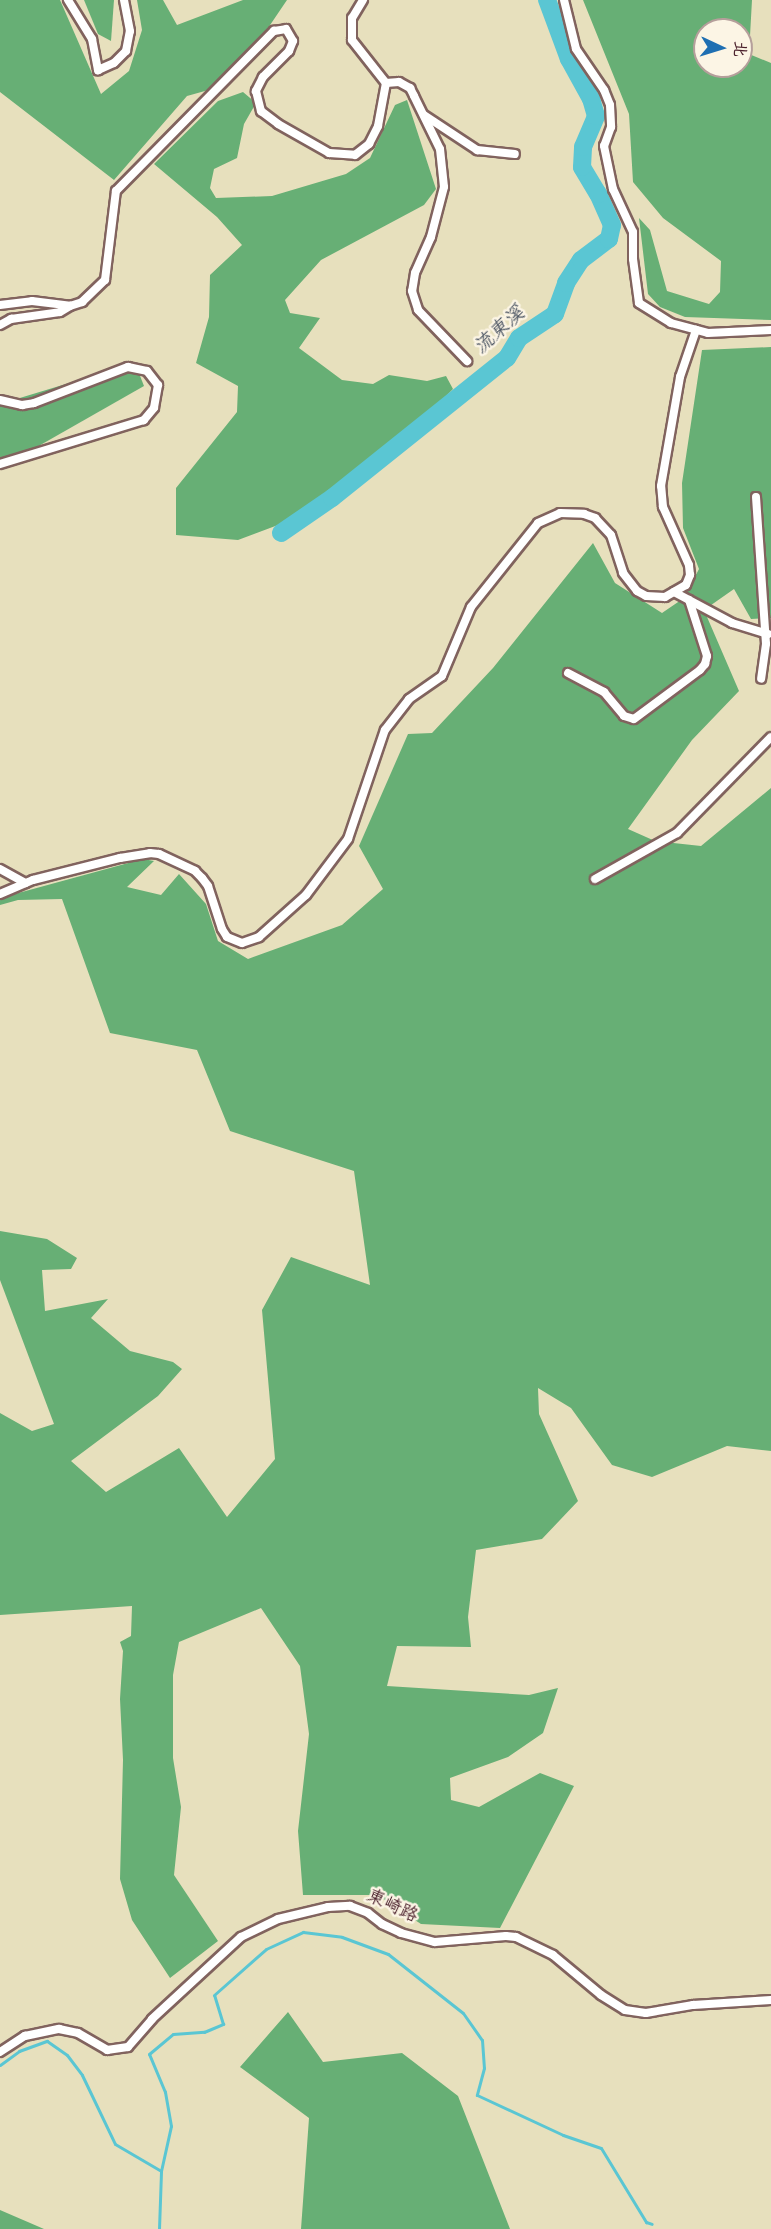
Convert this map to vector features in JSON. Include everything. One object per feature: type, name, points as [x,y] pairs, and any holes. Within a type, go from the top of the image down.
[{"type":"street","points":[[68,0],[92,39],[98,70],[114,63],[126,51],[130,31],[124,0]]},
{"type":"street","points":[[0,325],[11,318],[60,312],[82,302],[105,279],[116,191],[274,31],[286,29],[293,41],[289,51],[263,77],[256,91],[261,111],[278,124],[328,153],[355,155],[369,144],[378,126],[386,83],[352,40],[352,18],[363,0]]},
{"type":"street","points":[[564,0],[576,49],[604,90],[610,105],[610,127],[604,146],[614,189],[633,232],[636,296],[644,308],[672,323],[696,330],[729,333],[771,330]]},
{"type":"street","points":[[386,83],[399,82],[410,88],[440,149],[444,187],[431,237],[415,273],[411,291],[418,310],[467,362]]},
{"type":"street","points":[[424,115],[477,150],[515,154]]},
{"type":"street","points":[[0,304],[32,301],[70,306]]},
{"type":"street","points":[[0,894],[25,883],[120,858],[150,853],[159,854],[195,871],[202,878],[208,886],[222,929],[227,937],[242,942],[259,937],[306,895],[348,839],[385,730],[409,699],[442,676],[471,607],[538,523],[560,513],[584,514],[595,518],[611,535],[623,573],[637,591],[655,598],[674,592],[686,585],[690,575],[689,565],[663,507],[661,486],[680,377],[696,330]]},
{"type":"street","points":[[0,400],[22,405],[34,403],[128,367],[147,371],[158,385],[154,408],[144,420],[0,464]]},
{"type":"street","points":[[756,497],[768,634],[761,679]]},
{"type":"street","points":[[674,592],[732,623],[768,634]]},
{"type":"street","points":[[568,673],[604,692],[624,716],[634,719],[705,664],[707,656],[689,600]]},
{"type":"street","points":[[595,879],[677,833],[771,737]]},
{"type":"street","points":[[0,869],[25,883]]},
{"type":"street","name":"東崎路","points":[[0,2052],[25,2036],[59,2029],[78,2033],[107,2050],[128,2048],[152,2019],[241,1937],[278,1919],[328,1907],[350,1906],[368,1913],[382,1924],[401,1933],[435,1942],[516,1937],[553,1955],[601,1995],[625,2010],[646,2013],[693,2005],[771,2000]]},
{"type":"green space","points":[[0,0],[60,0],[101,94],[129,71],[142,30],[137,0],[163,0],[177,25],[243,0],[287,0],[230,84],[187,96],[114,180],[0,92]]},
{"type":"green space","points":[[84,0],[114,0],[111,41],[98,34]]},
{"type":"green space","points":[[583,0],[752,0],[751,18],[693,18],[693,78],[753,78],[753,56],[771,63],[771,320],[685,317],[660,307],[648,294],[639,218],[650,230],[667,291],[709,304],[720,292],[721,261],[663,218],[633,182],[629,114]]},
{"type":"green space","points":[[243,92],[256,103],[244,124],[237,158],[214,169],[210,188],[216,198],[272,196],[346,174],[370,158],[395,105],[407,100],[436,189],[424,205],[321,260],[285,300],[290,313],[320,318],[299,348],[342,380],[373,384],[389,375],[427,381],[446,376],[453,389],[342,501],[238,540],[176,535],[176,488],[237,412],[238,386],[196,363],[209,317],[210,275],[242,245],[217,217],[154,164],[218,101]]},
{"type":"green space","points":[[771,347],[771,618],[751,619],[734,589],[704,610],[739,691],[692,740],[628,829],[655,841],[701,846],[771,788],[771,1451],[727,1446],[652,1477],[612,1465],[571,1408],[538,1388],[539,1414],[578,1501],[542,1539],[476,1550],[468,1617],[471,1647],[397,1646],[387,1686],[529,1695],[558,1688],[543,1733],[508,1757],[450,1778],[451,1800],[479,1807],[540,1773],[574,1786],[500,1928],[421,1924],[377,1895],[303,1895],[298,1831],[309,1734],[300,1666],[261,1608],[179,1642],[173,1675],[173,1758],[181,1807],[174,1875],[218,1941],[170,1978],[132,1920],[120,1879],[123,1760],[120,1699],[123,1651],[120,1642],[131,1636],[132,1606],[0,1615],[0,1413],[32,1431],[54,1424],[0,1280],[0,1231],[47,1239],[77,1258],[71,1269],[42,1270],[45,1311],[108,1299],[91,1318],[130,1351],[173,1362],[182,1369],[158,1396],[71,1461],[106,1492],[179,1448],[227,1517],[275,1459],[262,1310],[291,1257],[370,1285],[354,1171],[230,1131],[197,1050],[110,1033],[62,899],[18,900],[0,905],[0,898],[143,859],[154,861],[127,887],[161,895],[179,874],[206,904],[218,941],[248,959],[342,925],[383,889],[359,846],[408,734],[432,733],[493,668],[593,543],[615,583],[662,613],[684,598],[699,569],[683,528],[682,483],[702,350]]},
{"type":"green space","points":[[135,363],[144,386],[0,468],[0,404]]},
{"type":"green space","points":[[288,2012],[323,2062],[402,2053],[458,2096],[510,2229],[301,2229],[309,2118],[240,2067]]},
{"type":"green space","points":[[0,2210],[44,2229],[0,2229]]},
{"type":"waterway","name":"流東溪","points":[[281,533],[332,498],[507,358],[519,338],[555,314],[566,283],[581,260],[609,239],[612,225],[598,194],[582,167],[583,147],[596,116],[591,99],[569,59],[547,0]]},
{"type":"waterway","points":[[0,2065],[19,2051],[47,2041],[67,2055],[82,2075],[115,2144],[161,2171],[171,2126],[165,2092],[149,2054],[173,2034],[204,2032],[223,2024],[214,1995],[266,1949],[303,1932],[342,1937],[388,1954],[463,2013],[482,2040],[484,2068],[477,2095],[563,2135],[601,2148],[646,2222],[652,2224]]},
{"type":"waterway","points":[[159,2229],[161,2171]]}]
